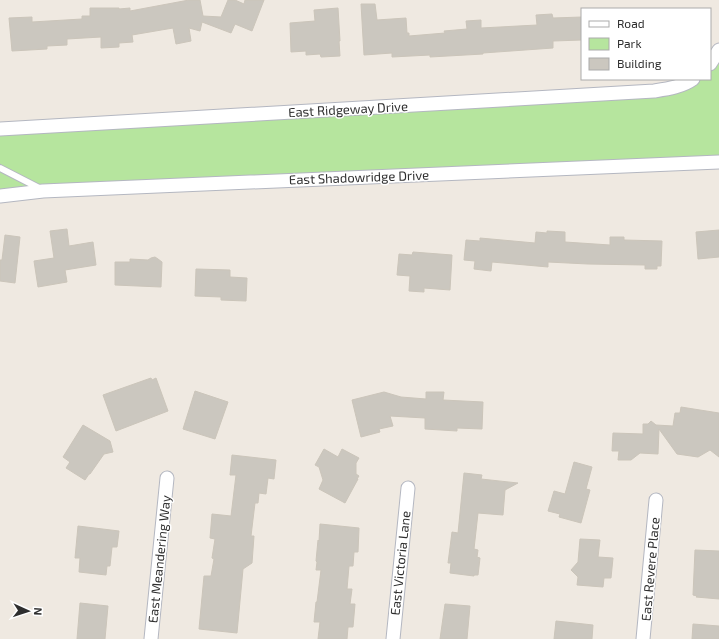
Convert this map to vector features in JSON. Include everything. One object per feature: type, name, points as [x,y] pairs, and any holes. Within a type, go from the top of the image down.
[{"type":"street","points":[[711,62],[719,50]]},
{"type":"street","name":"East Ridgeway Drive","points":[[0,129],[654,91],[670,89],[692,80]]},
{"type":"street","name":"East Shadowridge Drive","points":[[0,196],[43,190],[719,162]]},
{"type":"street","name":"East Meandering Way","points":[[151,639],[167,478]]},
{"type":"street","name":"East Victoria Lane","points":[[393,639],[408,488]]},
{"type":"street","name":"East Revere Place","points":[[643,639],[656,500]]},
{"type":"lane","points":[[0,168],[43,190]]},
{"type":"green space","points":[[719,50],[719,162],[0,196],[0,129],[654,91],[690,80],[711,80],[711,62]]},
{"type":"building","points":[[189,0],[200,0],[203,16],[221,17],[228,0],[235,0],[244,4],[245,0],[264,0],[252,31],[235,24],[231,33],[202,22],[200,31],[189,28],[191,41],[176,44],[173,28],[132,35],[133,42],[119,43],[119,47],[101,48],[101,37],[67,39],[67,45],[47,46],[47,49],[12,51],[9,18],[32,17],[32,22],[82,19],[82,16],[90,16],[90,8],[130,8],[130,11]]},
{"type":"building","points":[[361,4],[375,4],[377,20],[406,18],[407,33],[409,33],[409,36],[445,33],[444,31],[467,29],[466,21],[481,20],[481,28],[537,25],[536,15],[552,14],[553,18],[581,17],[581,40],[553,41],[553,48],[430,57],[430,55],[392,57],[392,53],[364,55]]},
{"type":"building","points":[[338,8],[340,56],[321,57],[320,54],[306,55],[306,51],[291,52],[290,23],[315,21],[314,10]]},
{"type":"building","points":[[67,229],[69,246],[93,242],[96,265],[65,270],[67,282],[38,287],[34,261],[54,258],[50,231]]},
{"type":"building","points":[[719,230],[719,257],[698,259],[696,232]]},
{"type":"building","points":[[547,231],[565,232],[565,242],[610,245],[610,237],[624,237],[624,240],[662,241],[661,266],[657,266],[657,269],[645,269],[645,265],[548,262],[548,267],[492,262],[491,271],[474,269],[475,261],[464,260],[466,240],[480,241],[480,238],[535,243],[536,232],[547,233]]},
{"type":"building","points":[[5,235],[20,237],[15,283],[0,281],[0,260],[2,260]]},
{"type":"building","points":[[413,252],[452,255],[450,290],[424,288],[424,292],[409,291],[410,276],[397,275],[399,254],[412,255]]},
{"type":"building","points":[[155,257],[162,262],[161,287],[115,285],[115,262],[130,262],[130,259],[148,260]]},
{"type":"building","points":[[196,269],[230,270],[230,277],[247,278],[246,301],[221,300],[221,297],[195,296]]},
{"type":"building","points":[[151,378],[152,380],[156,378],[168,411],[116,431],[103,395]]},
{"type":"building","points":[[195,391],[228,402],[215,439],[183,429]]},
{"type":"building","points":[[384,392],[401,397],[426,399],[426,392],[444,392],[443,400],[483,402],[482,429],[457,428],[457,431],[425,429],[425,418],[390,416],[393,426],[379,429],[380,432],[361,437],[352,400]]},
{"type":"building","points":[[681,407],[719,413],[719,457],[710,450],[698,457],[677,454],[659,429],[658,454],[640,453],[631,460],[618,460],[619,451],[612,451],[613,433],[643,434],[643,424],[648,424],[651,421],[656,425],[673,426],[675,413],[680,413]]},
{"type":"building","points":[[83,425],[110,441],[113,452],[104,454],[85,480],[66,468],[70,462],[63,457]]},
{"type":"building","points":[[324,449],[338,457],[342,449],[359,458],[356,463],[356,474],[359,476],[345,503],[319,489],[323,480],[319,467],[315,465]]},
{"type":"building","points":[[232,455],[276,460],[274,479],[268,478],[266,494],[259,493],[258,503],[255,503],[251,536],[254,536],[252,563],[243,569],[237,633],[199,629],[204,576],[211,576],[214,559],[212,558],[215,539],[210,538],[212,514],[231,516],[236,475],[230,475]]},
{"type":"building","points":[[574,462],[592,467],[586,489],[590,490],[581,523],[559,517],[560,514],[548,511],[554,491],[565,494]]},
{"type":"building","points":[[464,473],[482,475],[481,479],[518,483],[505,490],[503,515],[478,513],[474,549],[478,550],[477,557],[480,558],[478,575],[474,576],[450,573],[451,563],[448,563],[452,532],[458,533]]},
{"type":"building","points":[[320,524],[359,528],[358,552],[354,552],[353,566],[349,566],[347,589],[352,589],[350,604],[355,604],[353,627],[348,627],[347,639],[318,639],[320,622],[314,622],[321,570],[316,570]]},
{"type":"building","points":[[78,526],[119,531],[117,547],[112,547],[110,566],[107,566],[106,575],[79,572],[80,558],[75,558]]},
{"type":"building","points":[[580,539],[600,540],[598,557],[613,558],[611,578],[604,578],[603,587],[577,585],[578,577],[571,570],[578,562]]},
{"type":"building","points":[[695,550],[719,551],[719,599],[696,597],[697,596],[693,595]]},
{"type":"building","points":[[80,603],[108,606],[105,639],[77,639]]},
{"type":"building","points":[[445,604],[470,606],[467,639],[440,639]]},
{"type":"building","points":[[556,621],[593,625],[592,639],[554,639]]},
{"type":"building","points":[[693,624],[719,626],[719,639],[692,639]]}]
